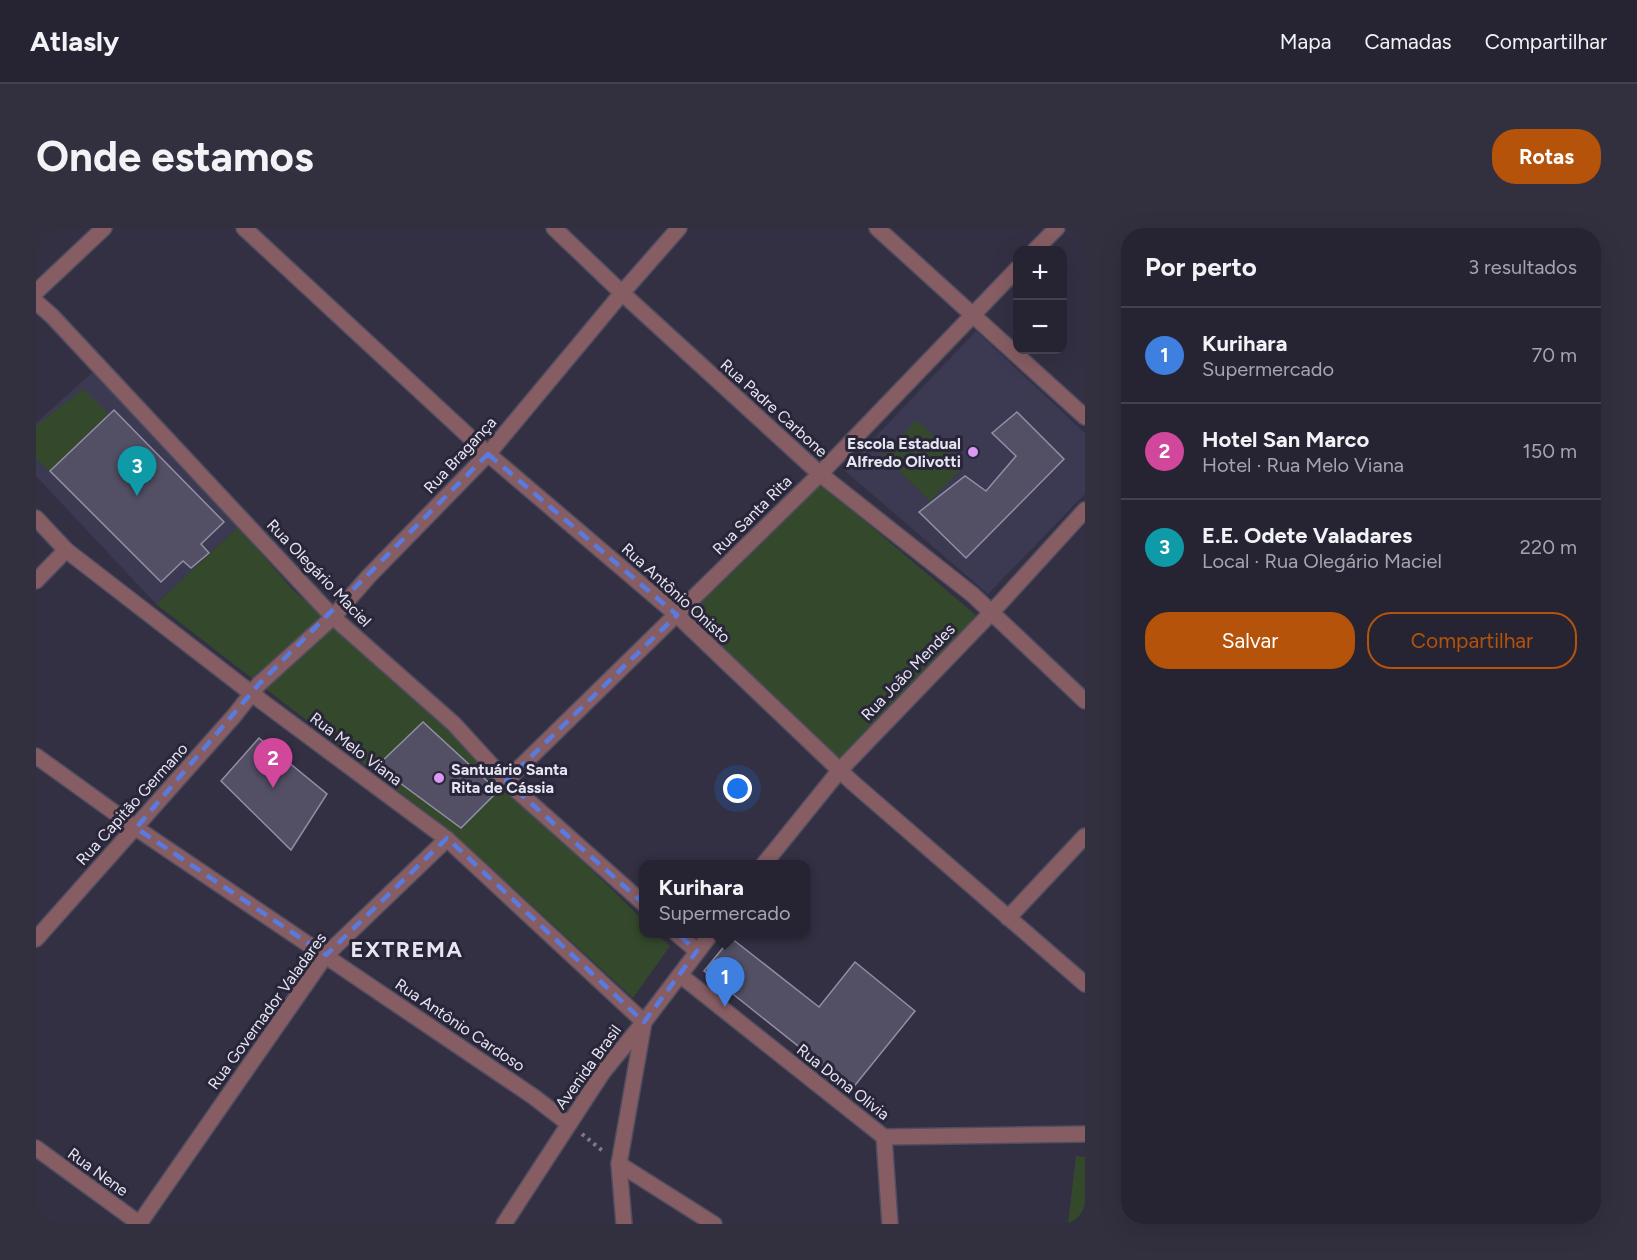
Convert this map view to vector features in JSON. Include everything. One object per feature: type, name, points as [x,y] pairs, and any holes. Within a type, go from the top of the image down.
[{"type":"street","points":[[36,292],[104,228]]},
{"type":"street","name":"Rua Antônio Onisto","points":[[244,228],[488,454],[677,615],[840,770],[1085,984]]},
{"type":"street","name":"Rua Padre Carbone","points":[[554,228],[820,474],[992,612],[1085,701]]},
{"type":"street","name":"Rua Bragança","points":[[253,693],[259,684],[333,617],[369,576],[488,454],[679,228]]},
{"type":"street","points":[[877,228],[1085,417]]},
{"type":"street","points":[[1039,246],[1057,228]]},
{"type":"street","name":"Rua Santa Rita","points":[[506,781],[820,474],[1013,273]]},
{"type":"street","name":"Rua Olegário Maciel","points":[[36,302],[60,324],[333,617],[454,724],[506,781],[639,900]]},
{"type":"street","name":"Rua João Mendes","points":[[767,860],[840,770],[992,612],[1085,510]]},
{"type":"street","name":"Rua Melo Viana","points":[[36,518],[66,549],[447,839],[644,1022]]},
{"type":"street","points":[[36,581],[66,549]]},
{"type":"street","name":"Rua Capitão Germano","points":[[36,939],[253,693]]},
{"type":"street","name":"Rua Antônio Cardoso","points":[[36,756],[136,828],[525,1091],[569,1124]]},
{"type":"street","points":[[1008,918],[1085,836]]},
{"type":"street","name":"Rua Governador Valadares","points":[[139,1224],[326,955],[447,839]]},
{"type":"street","points":[[683,938],[697,951]]},
{"type":"street","points":[[644,1022],[707,938]]},
{"type":"street","name":"Rua Dona Olivia","points":[[680,975],[884,1137],[1085,1134]]},
{"type":"street","name":"Avenida Brasil","points":[[504,1224],[603,1072],[644,1022]]},
{"type":"street","name":"Avenida Brasil","points":[[624,1224],[619,1164],[644,1022]]},
{"type":"street","points":[[884,1137],[891,1224]]},
{"type":"street","name":"Rua Nene","points":[[36,1148],[139,1224]]},
{"type":"street","points":[[619,1164],[714,1224]]},
{"type":"path","points":[[569,1124],[619,1164]]},
{"type":"highlighted area","points":[[488,454],[677,615],[506,781],[697,951],[644,1022],[447,838],[326,955],[136,828],[259,684]]},
{"type":"shaded area","name":"Escola Estadual Alfredo Olivotti","points":[[976,331],[1085,433],[1085,494],[988,594],[844,470]]},
{"type":"shaded area","points":[[103,363],[238,527],[156,604],[36,476],[36,423]]},
{"type":"green space","points":[[83,389],[109,414],[50,471],[36,459],[36,426]]},
{"type":"green space","points":[[917,420],[964,466],[930,501],[883,455]]},
{"type":"green space","points":[[820,483],[978,617],[838,761],[688,614]]},
{"type":"green space","points":[[238,527],[295,592],[390,672],[639,916],[639,938],[661,938],[670,946],[633,998],[454,834],[156,604]]},
{"type":"green space","points":[[1076,1156],[1085,1157],[1085,1224],[1068,1224]]},
{"type":"building","points":[[114,410],[224,522],[201,544],[209,553],[191,568],[183,561],[161,582],[50,471]]},
{"type":"building","points":[[1017,412],[1064,459],[966,558],[919,512],[965,476],[986,491],[1016,456],[992,433]]},
{"type":"building","name":"Santuário Santa Rita de Cássia","points":[[423,722],[498,791],[461,828],[377,766]]},
{"type":"building","points":[[259,738],[327,794],[291,850],[221,781]]},
{"type":"building","points":[[731,938],[819,1007],[855,962],[915,1011],[852,1089],[704,971]]},
{"type":"place","name":"Escola Estadual Alfredo Olivotti","points":[[973,452]]},
{"type":"place","name":"E.E. Odete Valadares","points":[[137,496]]},
{"type":"place","name":"Santuário Santa Rita de Cássia","points":[[439,778]]},
{"type":"place","name":"Hotel San Marco","points":[[273,788]]},
{"type":"place","name":"Kurihara","points":[[725,1007]]},
{"type":"district","name":"EXTREMA","points":[[407,949]]}]
